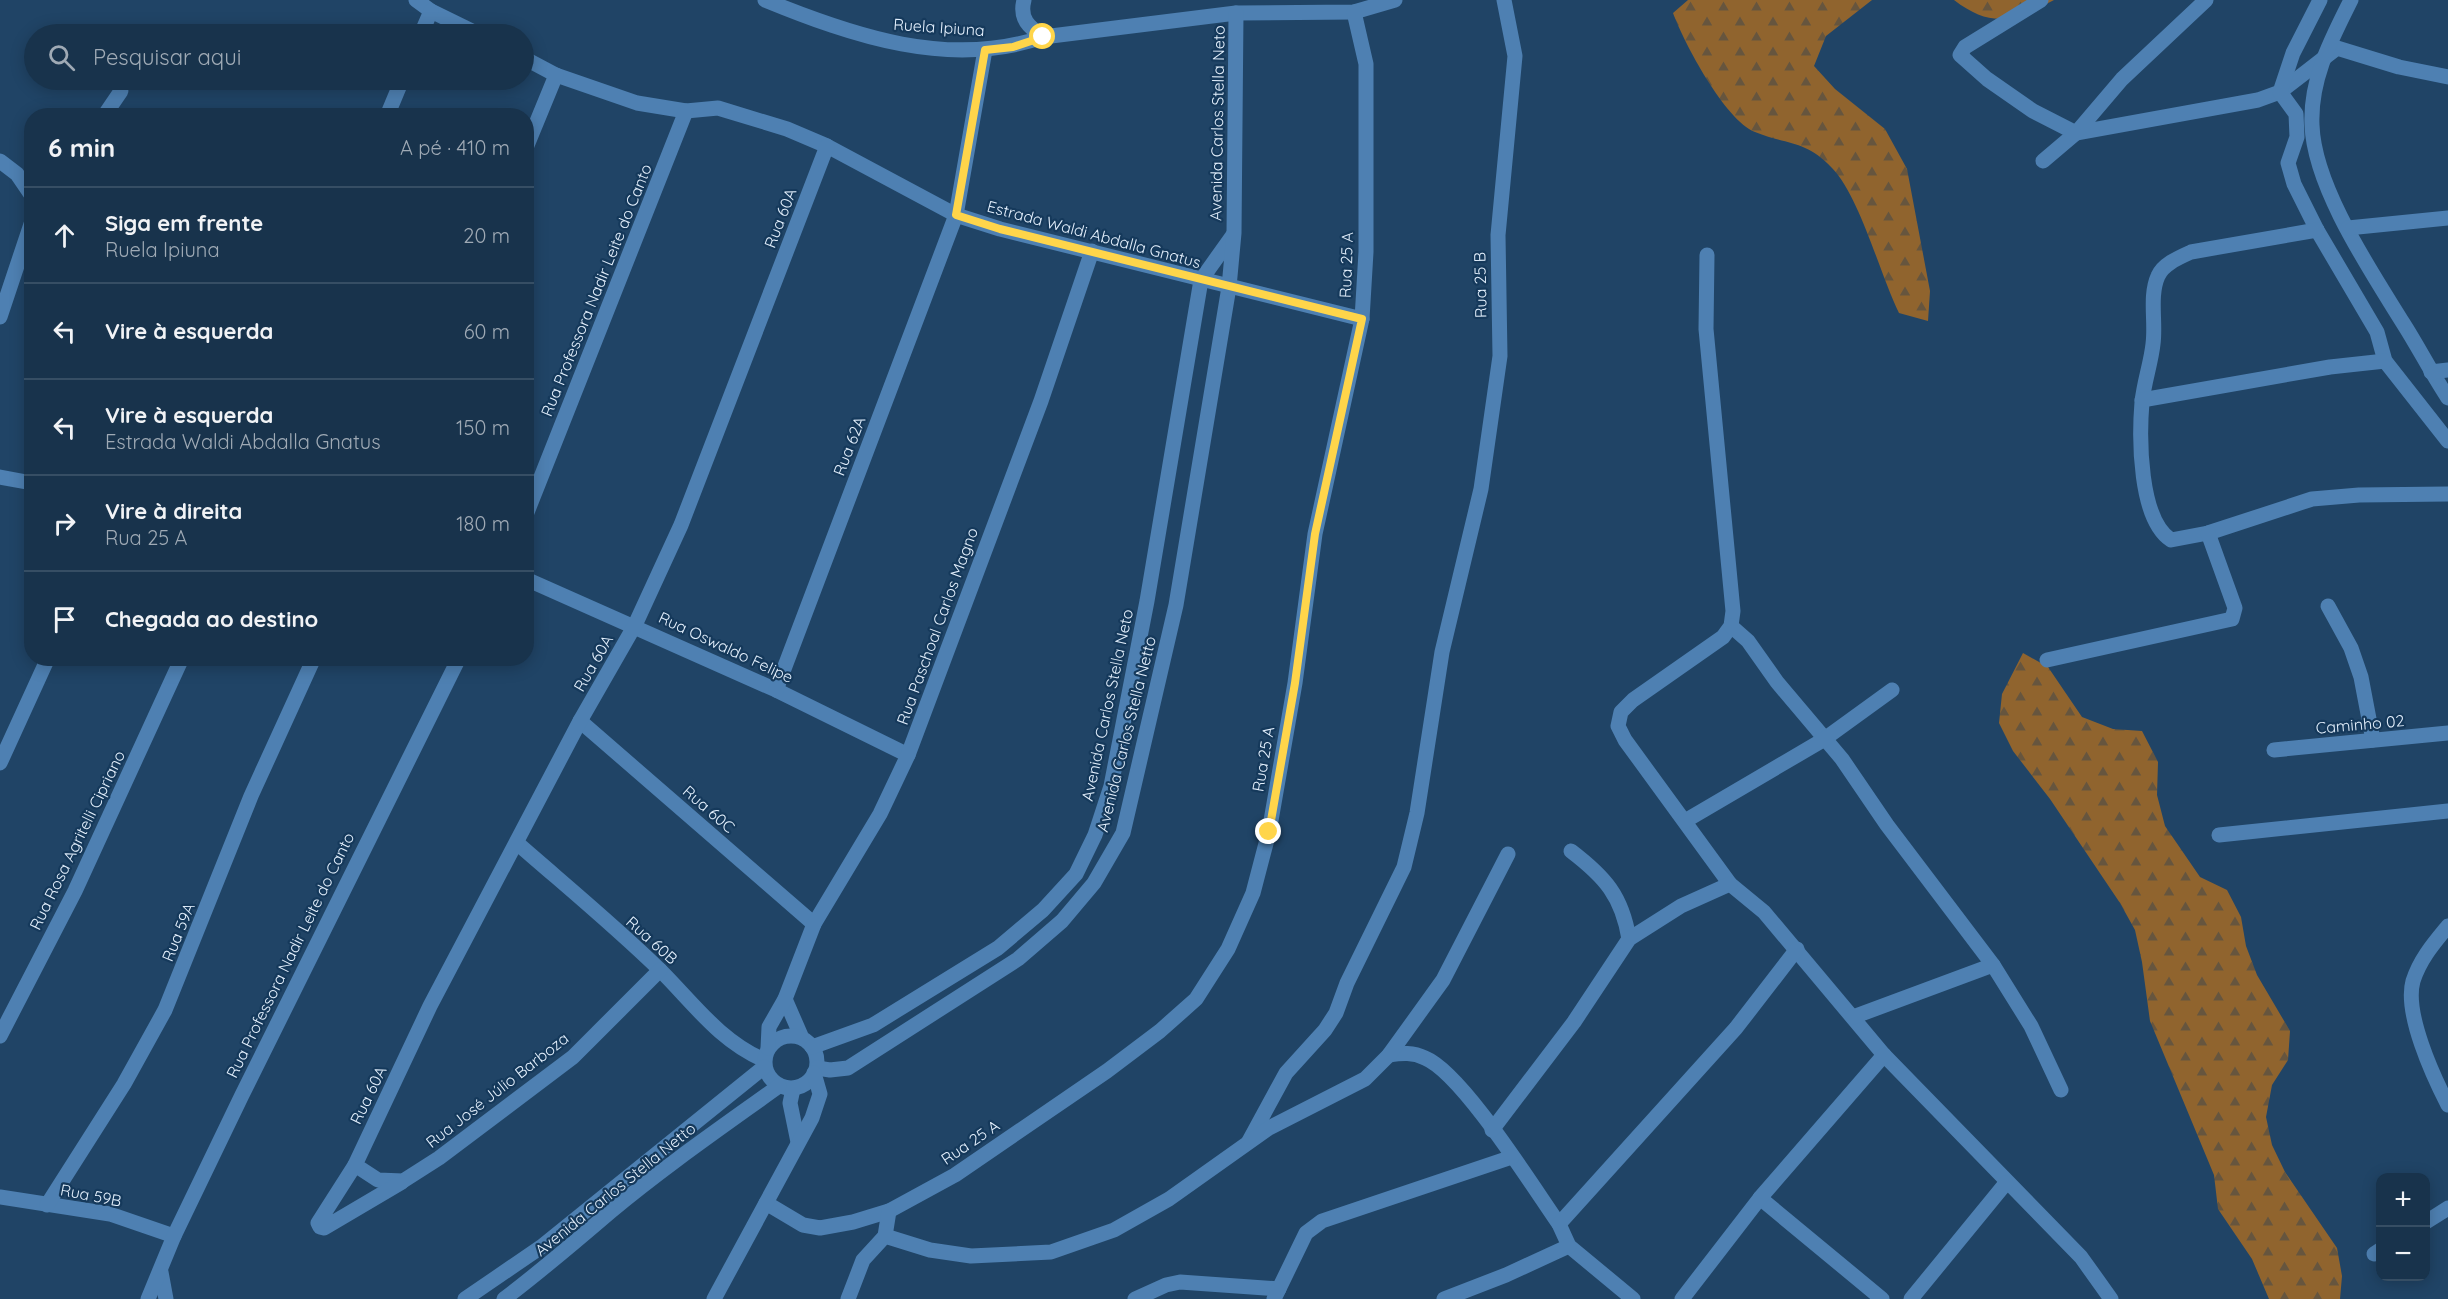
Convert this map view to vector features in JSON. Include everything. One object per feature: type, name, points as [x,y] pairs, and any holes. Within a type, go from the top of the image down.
[{"type":"street","points":[[417,0],[458,24]]},
{"type":"street","name":"Ruela Ipiuna","points":[[765,0],[833,28],[901,46],[985,50],[1013,47],[1043,37],[1236,13],[1354,12],[1395,0]]},
{"type":"street","points":[[1024,0],[1022,9],[1026,24],[1043,37]]},
{"type":"street","points":[[1276,12],[1294,0]]},
{"type":"street","name":"Rua 25 B","points":[[1249,1141],[1286,1073],[1325,1030],[1336,1013],[1347,983],[1404,867],[1417,813],[1442,652],[1464,568],[1481,489],[1500,356],[1498,235],[1515,56],[1504,0]]},
{"type":"street","points":[[2041,0],[1965,47],[1960,55],[1987,79],[2033,111],[2076,133],[2258,100],[2280,92],[2337,48],[2399,67],[2448,77]]},
{"type":"street","points":[[2043,160],[2076,133],[2122,79],[2206,0]]},
{"type":"street","points":[[2280,92],[2293,53],[2320,0]]},
{"type":"street","points":[[2351,0],[2321,61],[2313,93],[2312,125],[2316,152],[2326,182],[2349,228],[2448,398]]},
{"type":"street","points":[[425,24],[431,10]]},
{"type":"street","name":"Rua 25 A","points":[[766,1203],[803,1225],[820,1228],[853,1222],[890,1211],[955,1175],[1107,1071],[1160,1031],[1196,999],[1228,949],[1253,893],[1269,832],[1295,683],[1315,534],[1362,319],[1366,252],[1366,64],[1354,12]]},
{"type":"street","name":"Avenida Carlos Stella Neto","points":[[1229,287],[1234,233],[1236,13]]},
{"type":"street","name":"Rua 62A","points":[[776,690],[956,215],[985,50]]},
{"type":"street","name":"Estrada Waldi Abdalla Gnatus","points":[[534,63],[556,75],[637,104],[686,111],[718,108],[767,122],[827,146],[956,215],[1000,229],[1362,319]]},
{"type":"street","points":[[534,129],[556,75]]},
{"type":"street","points":[[390,108],[398,90]]},
{"type":"street","points":[[110,108],[121,92]]},
{"type":"street","points":[[2280,92],[2296,114],[2297,137],[2288,163],[2294,184],[2316,231],[2377,332],[2385,361],[2448,441]]},
{"type":"street","name":"Rua Professora Nadir Leite do Canto","points":[[534,495],[686,111]]},
{"type":"street","name":"Rua 60A","points":[[403,1181],[324,1228],[320,1227],[318,1223],[360,1170],[430,1006],[580,721],[635,625],[681,525],[827,146]]},
{"type":"street","points":[[0,160],[17,174],[24,184]]},
{"type":"street","points":[[2349,228],[2448,218]]},
{"type":"street","points":[[2316,231],[2191,252],[2158,274],[2154,297],[2153,343],[2142,400],[2140,449],[2152,513],[2157,526],[2171,540],[2208,533],[2312,499],[2359,495],[2448,494]]},
{"type":"street","name":"Avenida Carlos Stella Neto","points":[[807,1043],[873,1025],[998,948],[1043,910],[1076,874],[1095,835],[1111,786],[1147,601],[1201,280],[1234,233]]},
{"type":"street","points":[[0,317],[24,245]]},
{"type":"street","name":"Rua Paschoal Carlos Magno","points":[[766,1058],[768,1027],[785,999],[814,924],[880,814],[908,755],[1041,401],[1092,251]]},
{"type":"street","points":[[1707,255],[1706,330],[1733,611],[1731,626],[1710,647],[1633,700],[1621,712],[1618,726],[1625,740],[1730,884],[1764,912],[1884,1055],[2006,1183],[2081,1257],[2111,1299]]},
{"type":"street","name":"Avenida Carlos Stella Netto","points":[[815,1071],[848,1068],[1018,959],[1062,921],[1094,883],[1123,832],[1176,605],[1229,287]]},
{"type":"street","points":[[2142,400],[2330,367],[2385,361]]},
{"type":"street","points":[[2431,372],[2448,370]]},
{"type":"street","points":[[1,479],[24,482]]},
{"type":"street","points":[[2047,660],[2232,618],[2235,608],[2208,533]]},
{"type":"street","name":"Rua Oswaldo Felipe","points":[[534,582],[635,625],[776,690],[908,755]]},
{"type":"street","points":[[2328,606],[2351,648],[2361,676],[2373,740]]},
{"type":"street","points":[[1731,626],[1748,641],[1823,740],[1842,759],[1887,825],[1993,965],[2031,1026],[2061,1090]]},
{"type":"street","points":[[0,763],[44,666]]},
{"type":"street","name":"Rua Rosa Agritelli Cipriano","points":[[0,1036],[75,891],[178,666]]},
{"type":"street","name":"Rua 59A","points":[[47,1205],[124,1084],[165,1010],[251,796],[310,666]]},
{"type":"street","name":"Rua Professora Nadir Leite do Canto","points":[[148,1299],[174,1236],[399,775],[455,666]]},
{"type":"street","points":[[1684,821],[1823,740],[1892,690]]},
{"type":"street","name":"Rua 60C","points":[[580,721],[814,924]]},
{"type":"street","name":"Caminho 02","points":[[2274,750],[2448,732]]},
{"type":"street","points":[[2218,835],[2448,811]]},
{"type":"street","name":"Rua 60B","points":[[517,843],[660,970],[720,1034],[744,1051],[766,1058]]},
{"type":"street","points":[[1571,851],[1609,884],[1625,913],[1629,939]]},
{"type":"street","points":[[885,1236],[930,1251],[971,1256],[1051,1252],[1114,1230],[1169,1199],[1249,1141],[1285,1119],[1365,1079],[1389,1055],[1443,980],[1508,854]]},
{"type":"street","points":[[1492,1130],[1574,1022],[1629,939],[1681,906],[1730,884]]},
{"type":"street","points":[[2448,926],[2422,959],[2412,983],[2412,1004],[2427,1056],[2448,1105]]},
{"type":"street","points":[[1558,1224],[1736,1028],[1797,950]]},
{"type":"street","points":[[1853,1017],[1993,965]]},
{"type":"street","name":"Rua José Júlio Barboza","points":[[403,1181],[439,1158],[573,1057],[660,970]]},
{"type":"street","points":[[714,1299],[812,1118],[820,1094],[807,1043],[785,999]]},
{"type":"street","points":[[465,1299],[542,1247],[642,1166],[766,1058],[780,1038],[807,1043]]},
{"type":"street","points":[[1389,1055],[1408,1053],[1427,1058],[1457,1081],[1558,1224],[1569,1246],[1633,1299]]},
{"type":"street","points":[[1682,1299],[1760,1198],[1884,1055]]},
{"type":"street","points":[[766,1058],[772,1081],[786,1087],[806,1084],[815,1071]]},
{"type":"street","points":[[786,1087],[798,1142]]},
{"type":"street","name":"Avenida Carlos Stella Netto","points":[[504,1299],[560,1257],[610,1212],[664,1169],[786,1087]]},
{"type":"street","points":[[1135,1299],[1166,1285],[1180,1282],[1277,1294],[1306,1233],[1322,1221],[1512,1157]]},
{"type":"street","points":[[360,1170],[378,1180],[403,1181]]},
{"type":"street","points":[[1911,1299],[2006,1183]]},
{"type":"street","name":"Rua 59B","points":[[0,1197],[110,1214],[174,1236]]},
{"type":"street","points":[[1760,1198],[1882,1299]]},
{"type":"street","points":[[2430,1219],[2448,1208]]},
{"type":"street","points":[[849,1299],[863,1260],[885,1236],[890,1211]]},
{"type":"street","points":[[1444,1299],[1506,1275],[1569,1246]]},
{"type":"street","points":[[161,1271],[166,1299]]},
{"type":"green space","points":[[1688,0],[1872,0],[1826,36],[1814,66],[1835,89],[1885,129],[1907,169],[1930,291],[1928,321],[1899,313],[1860,216],[1842,181],[1832,168],[1814,152],[1755,132],[1743,125],[1719,97],[1686,43],[1673,13]]},
{"type":"green space","points":[[1954,0],[2054,0],[2027,13],[2003,19],[1980,15]]},
{"type":"green space","points":[[2023,653],[2048,667],[2082,717],[2113,729],[2142,731],[2158,762],[2157,795],[2165,826],[2200,877],[2227,890],[2241,917],[2246,946],[2257,975],[2290,1031],[2288,1060],[2272,1085],[2266,1117],[2272,1145],[2285,1172],[2337,1248],[2342,1276],[2340,1299],[2269,1299],[2252,1259],[2218,1209],[2214,1175],[2150,1021],[2135,930],[2120,903],[2050,799],[2013,751],[1999,723],[2002,694]]},
{"type":"route","points":[[1043,37],[1013,47],[985,50],[956,215],[1000,229],[1362,319],[1315,534],[1295,683],[1269,832]]}]
